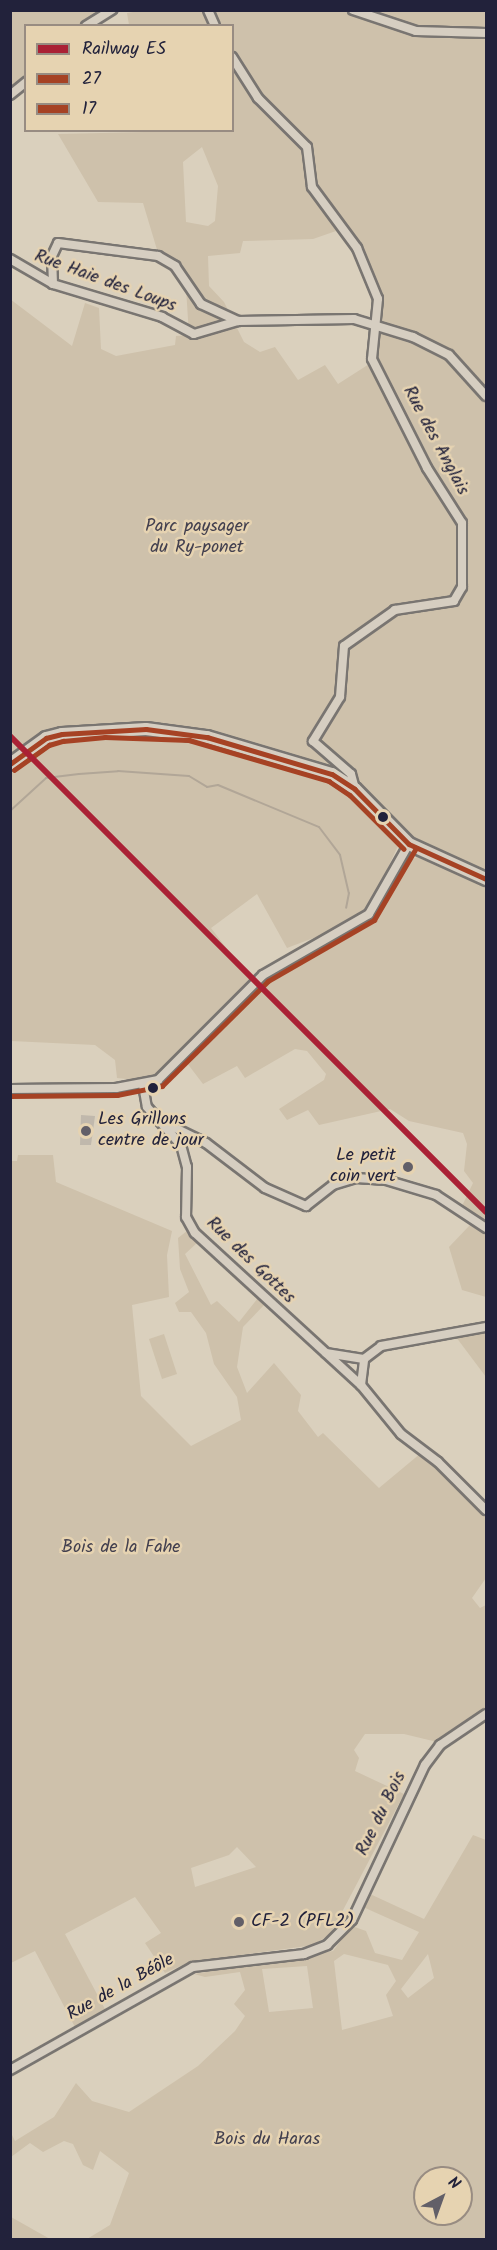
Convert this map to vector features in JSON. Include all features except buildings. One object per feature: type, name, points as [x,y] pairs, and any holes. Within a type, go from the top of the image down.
[{"type":"main road","points":[[10,764],[46,738],[62,734],[167,730],[207,736],[321,770],[356,789],[409,844],[486,879]]},
{"type":"street","points":[[89,24],[112,10]]},
{"type":"street","points":[[208,10],[214,24]]},
{"type":"street","points":[[353,10],[417,31],[486,33]]},
{"type":"street","points":[[234,60],[258,98],[307,147],[312,187],[357,248],[371,278],[378,298],[375,325]]},
{"type":"street","points":[[10,95],[24,84]]},
{"type":"street","points":[[53,284],[52,256],[58,243],[158,256],[175,266],[201,304],[238,321]]},
{"type":"street","name":"Rue Haie des Loups","points":[[10,259],[53,284],[162,317],[194,334],[238,321],[336,317],[375,325],[449,355],[486,396]]},
{"type":"street","name":"Rue des Anglais","points":[[356,789],[351,774],[313,741],[340,698],[344,646],[386,614],[447,605],[462,587],[462,523],[427,468],[372,359],[375,325]]},
{"type":"street","points":[[10,1089],[143,1085],[169,1071],[263,975],[369,914],[409,844]]},
{"type":"street","name":"Rue des Gottes","points":[[143,1085],[147,1107],[166,1124],[181,1144],[188,1167],[186,1217],[195,1233],[361,1385],[401,1434],[438,1462],[486,1510]]},
{"type":"street","points":[[166,1124],[206,1143],[265,1188],[306,1206],[333,1185],[356,1178],[386,1180],[436,1195],[486,1228]]},
{"type":"street","points":[[361,1385],[364,1359],[381,1346],[486,1327]]},
{"type":"street","points":[[323,1352],[364,1359]]},
{"type":"street","name":"Rue du Bois","points":[[352,1920],[424,1765],[440,1745],[486,1714]]},
{"type":"street","name":"Rue de la Béôle","points":[[10,2070],[177,1973],[218,1962],[304,1954],[327,1945],[352,1920]]},
{"type":"green space","points":[[11,11],[98,11],[80,24],[24,24],[24,78],[11,90]]},
{"type":"green space","points":[[204,11],[211,24],[129,24],[127,13]]},
{"type":"green space","name":"Parc paysager du Ry-ponet","points":[[212,11],[486,11],[486,873],[407,840],[397,848],[371,904],[358,916],[345,926],[287,948],[257,894],[211,928],[251,980],[164,1070],[144,1081],[117,1078],[115,1060],[95,1045],[11,1041],[10,299],[72,346],[85,303],[99,308],[101,349],[116,356],[175,345],[176,336],[189,335],[186,288],[175,265],[158,253],[143,203],[98,202],[58,134],[234,132],[234,64],[256,105],[300,145],[308,161],[309,192],[336,231],[313,239],[243,241],[240,253],[208,256],[209,286],[224,302],[244,342],[260,352],[275,347],[298,380],[325,365],[338,384],[377,359],[383,296],[359,246],[317,184],[312,144],[253,89],[234,51],[234,24],[218,24]],"holes":[[[202,147],[218,186],[215,221],[208,226],[186,222],[183,162]]]},
{"type":"green space","points":[[417,857],[486,886],[486,1225],[462,1206],[473,1183],[464,1171],[467,1144],[463,1133],[409,1121],[390,1109],[319,1125],[308,1110],[287,1120],[279,1109],[324,1080],[326,1074],[307,1051],[295,1049],[245,1078],[237,1066],[203,1084],[187,1063],[256,989],[291,964],[324,952],[380,914],[407,862]]},
{"type":"green space","name":"Bois de la Fahe","points":[[18,1155],[53,1155],[56,1182],[172,1231],[167,1255],[169,1297],[132,1305],[141,1396],[191,1446],[241,1420],[237,1397],[214,1364],[206,1333],[191,1312],[179,1312],[175,1303],[189,1292],[180,1269],[178,1238],[187,1231],[198,1242],[185,1254],[211,1305],[217,1301],[239,1322],[258,1298],[265,1304],[243,1327],[237,1367],[247,1393],[274,1363],[301,1395],[298,1411],[318,1437],[323,1433],[379,1488],[421,1453],[486,1515],[486,1578],[472,1598],[480,1608],[486,1605],[486,1711],[437,1742],[404,1734],[365,1734],[354,1750],[359,1758],[355,1771],[404,1794],[331,1933],[314,1945],[189,1962],[165,1973],[145,1943],[161,1933],[135,1897],[65,1934],[106,2011],[76,2029],[35,1951],[11,1963],[11,1161],[17,1161]],"holes":[[[237,1847],[256,1867],[195,1887],[191,1868],[229,1855]]]},
{"type":"green space","points":[[470,1225],[486,1235],[486,1297],[462,1290],[449,1247]]},
{"type":"green space","points":[[486,1330],[486,1377],[453,1333]]},
{"type":"green space","points":[[164,1334],[177,1374],[162,1379],[149,1339]]},
{"type":"green space","name":"Bois du Haras","points":[[473,1835],[486,1840],[486,2239],[87,2239],[110,2225],[129,2173],[100,2151],[93,2170],[83,2165],[73,2144],[64,2141],[43,2152],[30,2143],[11,2157],[11,2133],[15,2141],[54,2117],[76,2083],[92,2101],[129,2112],[198,2066],[235,2031],[245,2016],[234,2004],[245,1990],[240,1972],[205,1977],[194,1974],[333,1951],[352,1926],[366,1931],[375,1953],[402,1960],[419,1932],[363,1907],[370,1894],[424,1919]],"holes":[[[344,1954],[388,1965],[396,1981],[386,1995],[393,2016],[342,2030],[334,1961]],[[428,1954],[434,1978],[408,1998],[401,1989]],[[307,1966],[313,2008],[269,2012],[262,1969]]]},
{"type":"green space","points":[[11,2217],[50,2239],[11,2239]]},
{"type":"waterway","points":[[10,811],[46,778],[118,771],[189,776],[207,787],[218,785],[319,827],[340,855],[349,893],[346,908]]},
{"type":"rail line","name":"ES","points":[[10,736],[486,1212]]},
{"type":"transit line","name":"27","points":[[10,764],[46,738],[62,734],[146,729],[207,737],[332,774],[355,789],[409,844],[486,879]]},
{"type":"transit line","name":"17","points":[[14,770],[49,745],[63,741],[105,737],[189,740],[329,781],[350,795],[404,849]]},
{"type":"transit line","name":"17","points":[[10,1096],[117,1095],[162,1086],[268,981],[374,920],[416,848]]},
{"type":"place","name":"Les Grillons centre de jour","points":[[86,1131]]},
{"type":"place","name":"Le petit coin vert","points":[[408,1167]]},
{"type":"place","name":"CF-2 (PFL2)","points":[[239,1922]]}]
